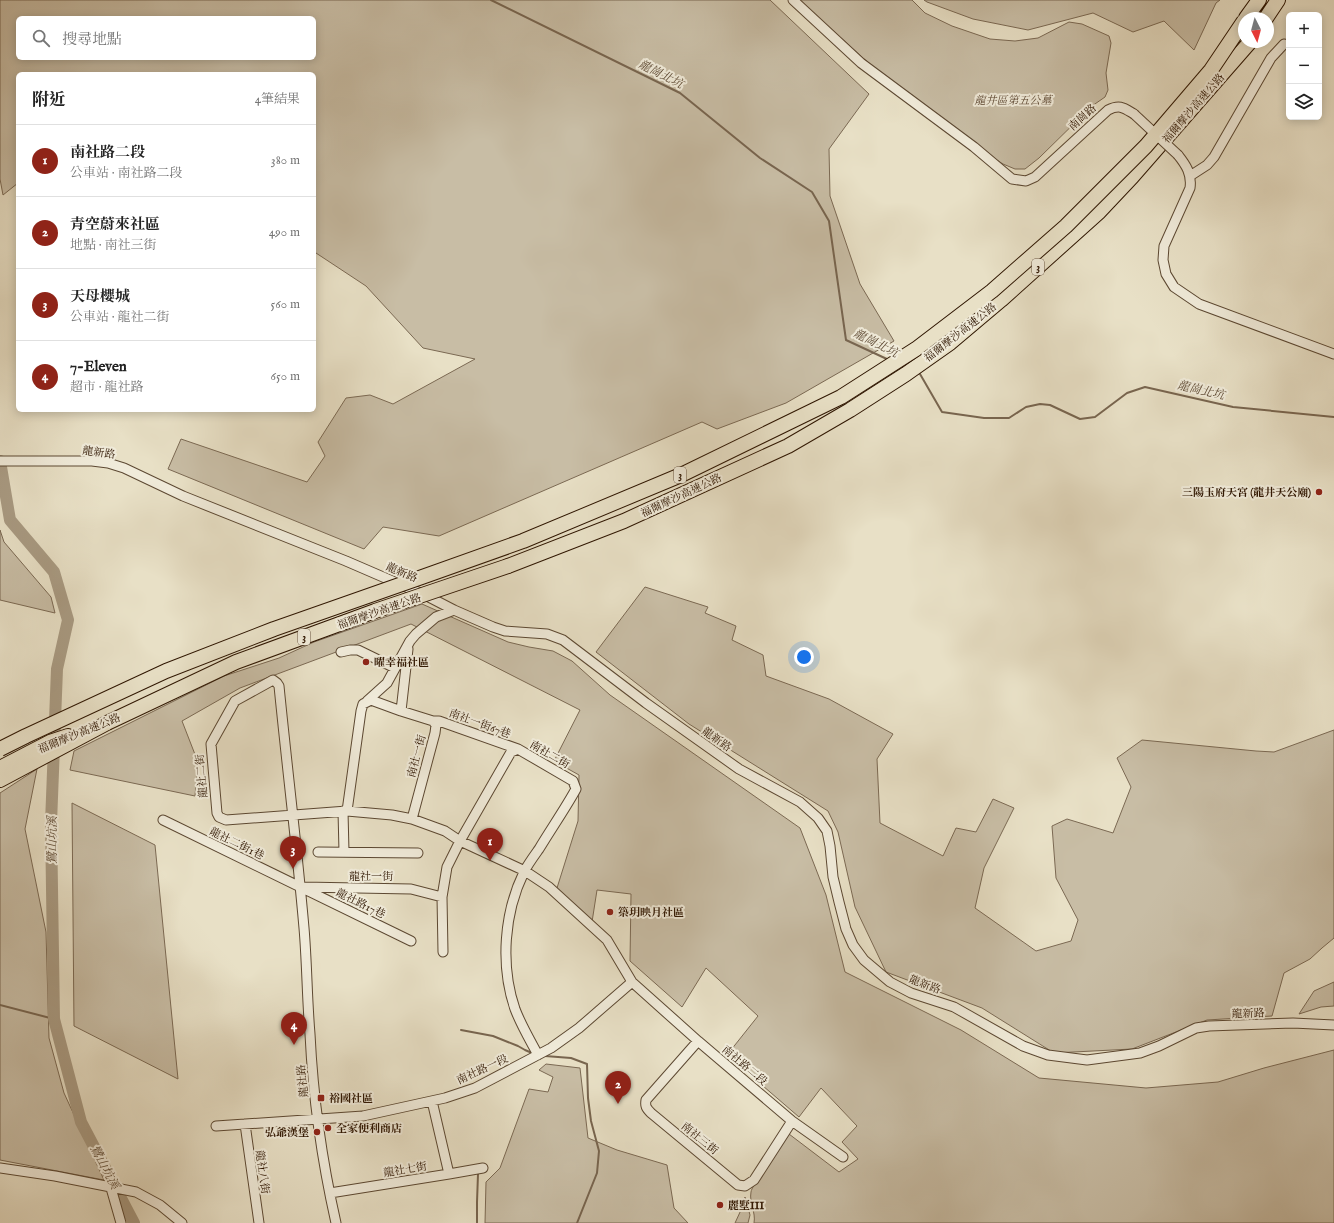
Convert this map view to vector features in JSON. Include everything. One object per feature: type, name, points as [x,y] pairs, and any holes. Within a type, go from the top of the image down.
[{"type":"highway","points":[[1250,12],[1259,0]]},
{"type":"highway","points":[[1270,12],[1278,0]]},
{"type":"highway","name":"福爾摩沙高速公路","points":[[0,750],[26,736],[166,671],[274,629],[523,541],[681,475],[841,397],[916,349],[992,291],[1066,226],[1146,146],[1211,70],[1238,30]]},
{"type":"highway","name":"福爾摩沙高速公路","points":[[0,768],[50,742],[107,723],[236,662],[375,611],[508,566],[624,522],[788,446],[850,410],[950,343],[1001,300],[1098,212],[1132,177],[1245,48]]},
{"type":"highway","points":[[0,780],[107,723]]},
{"type":"street","name":"南崗路","points":[[793,0],[860,63],[974,146],[1012,179],[1026,181],[1035,177],[1108,110],[1115,106],[1124,108],[1134,114],[1178,155],[1187,168],[1190,176]]},
{"type":"street","points":[[1284,44],[1271,58],[1214,157],[1207,165],[1190,176],[1190,188],[1164,246],[1163,260],[1166,274],[1174,287],[1199,304],[1334,354]]},
{"type":"street","name":"龍新路","points":[[0,461],[92,461],[124,468],[183,496],[412,589],[493,627],[506,632],[547,634],[563,640],[640,699],[739,769],[800,802],[818,818],[827,831],[833,877],[846,929],[853,945],[864,960],[890,982],[911,993],[954,1007],[1023,1046],[1048,1055],[1087,1060],[1140,1053],[1159,1046],[1196,1028],[1209,1026],[1293,1023],[1334,1025]]},
{"type":"street","points":[[344,852],[345,811],[363,704],[387,683],[409,642],[430,620],[441,614],[454,610]]},
{"type":"street","points":[[401,711],[409,642]]},
{"type":"street","points":[[341,652],[358,650],[395,668]]},
{"type":"street","name":"龍社二街","points":[[292,814],[226,820],[219,817],[217,813],[211,744],[235,701],[273,680],[279,686],[300,886]]},
{"type":"street","points":[[367,701],[375,701],[433,721]]},
{"type":"street","name":"南社一街67巷","points":[[433,721],[439,721],[518,750]]},
{"type":"street","name":"南社一街","points":[[412,819],[436,728],[433,721]]},
{"type":"street","name":"南社二街","points":[[442,952],[442,897],[447,867],[460,841],[511,752],[518,750],[573,781],[576,789],[525,871]]},
{"type":"street","name":"南社路二段","points":[[292,814],[345,811],[376,813],[412,819],[445,830],[460,841],[525,871],[549,887],[607,940],[632,982],[698,1041],[792,1120],[843,1157]]},
{"type":"street","name":"龍社二街1巷","points":[[163,820],[300,886]]},
{"type":"street","points":[[318,852],[418,853]]},
{"type":"street","points":[[525,871],[515,894],[509,914],[506,958],[509,987],[515,1008],[525,1033],[538,1055]]},
{"type":"street","name":"龍社一街","points":[[300,886],[411,889],[442,897]]},
{"type":"street","name":"龍社路17巷","points":[[300,886],[411,941]]},
{"type":"street","name":"龍社路","points":[[300,886],[309,997],[310,1033],[318,1120],[336,1223]]},
{"type":"street","name":"南社路一段","points":[[318,1120],[363,1116],[432,1101],[475,1088],[551,1048],[579,1028],[632,982]]},
{"type":"street","name":"南社三街","points":[[698,1041],[646,1100],[646,1108],[738,1185],[746,1186],[754,1180],[792,1120]]},
{"type":"street","points":[[432,1101],[449,1174]]},
{"type":"street","points":[[216,1126],[318,1120]]},
{"type":"street","name":"龍社八街","points":[[245,1124],[259,1223]]},
{"type":"street","points":[[0,1168],[54,1176],[136,1192],[160,1205],[182,1223]]},
{"type":"street","name":"龍社七街","points":[[330,1193],[483,1168]]},
{"type":"street","points":[[111,1188],[121,1223]]},
{"type":"green space","points":[[0,0],[770,0],[869,94],[829,149],[830,196],[860,284],[894,341],[786,403],[717,429],[702,422],[439,536],[383,527],[364,549],[168,469],[181,439],[307,482],[325,456],[318,442],[346,398],[370,395],[393,404],[475,359],[423,348],[366,286],[316,253],[316,72],[16,72],[16,185],[3,195],[0,179]]},
{"type":"green space","name":"龍井區第五公墓","points":[[799,0],[912,0],[925,13],[952,26],[990,39],[1015,41],[1038,38],[1069,22],[1082,24],[1109,36],[1111,43],[1106,73],[1108,90],[1105,97],[1092,106],[1039,158],[1025,169],[1015,169],[1003,164],[958,135],[908,97]]},
{"type":"green space","points":[[924,0],[1220,0],[1216,3],[1194,50],[1164,21],[1133,32],[1093,13],[1028,30],[973,19]]},
{"type":"green space","points":[[0,530],[4,542],[51,597],[55,613],[0,600]]},
{"type":"green space","points":[[645,587],[708,607],[705,613],[736,626],[732,640],[763,655],[766,676],[829,699],[893,734],[877,759],[880,823],[943,856],[956,828],[976,832],[993,799],[1014,808],[984,868],[975,908],[1036,951],[1071,941],[1078,920],[1056,878],[1052,826],[1067,819],[1113,833],[1131,787],[1117,758],[1142,740],[1274,752],[1334,730],[1334,938],[1310,959],[1284,973],[1272,1016],[1207,1020],[1132,1049],[1054,1053],[982,1008],[886,972],[855,907],[838,832],[828,811],[689,724],[596,652]]},
{"type":"green space","points":[[422,604],[508,642],[553,651],[572,661],[610,695],[800,828],[826,895],[845,972],[961,1030],[1039,1078],[1146,1088],[1218,1082],[1264,1068],[1334,1050],[1334,1223],[754,1223],[751,1200],[752,1188],[789,1134],[839,1172],[858,1159],[842,1142],[857,1126],[821,1088],[799,1117],[727,1055],[758,1016],[706,968],[682,1007],[630,961],[631,894],[597,890],[592,922],[557,888],[578,821],[579,775],[554,761],[580,710],[411,624],[240,688],[182,721],[196,757],[197,773],[195,796],[70,770],[74,751],[224,676],[279,658],[314,642]]},
{"type":"green space","points":[[37,769],[25,829],[46,932],[49,1038],[64,1093],[104,1180],[0,1160],[0,793]]},
{"type":"green space","points":[[72,803],[155,845],[178,1079],[74,1026]]},
{"type":"green space","points":[[1334,982],[1334,1006],[1321,1007],[1299,1014],[1314,991]]},
{"type":"green space","points":[[546,1064],[580,1068],[588,1138],[617,1150],[667,1165],[674,1208],[688,1223],[485,1223],[486,1182],[500,1168],[529,1089],[548,1092],[553,1077],[539,1070]]},
{"type":"green space","points":[[745,1197],[750,1215],[748,1223],[735,1223],[741,1210]]},
{"type":"waterway","name":"龍崗北坑","points":[[491,0],[680,93],[760,158],[812,192],[829,221],[846,340],[889,360]]},
{"type":"waterway","name":"龍崗北坑","points":[[917,372],[920,374],[942,412],[984,418],[1009,418],[1026,407],[1040,404],[1050,405],[1080,419],[1095,417],[1127,393],[1145,387],[1233,407],[1334,417]]},
{"type":"waterway","name":"鷺山坑溪","points":[[0,461],[10,520],[54,572],[68,620],[57,669],[51,823],[54,1019],[81,1122],[134,1223]]},
{"type":"waterway","points":[[0,1005],[54,1019]]},
{"type":"waterway","points":[[461,1030],[493,1036],[532,1053]]},
{"type":"waterway","points":[[545,1056],[571,1058],[587,1064],[588,1098],[591,1121],[599,1151],[597,1173],[577,1223]]},
{"type":"waterway","points":[[477,1223],[478,1174]]},
{"type":"place","name":"三陽玉府天宮 (龍井天公廟)","points":[[1319,492]]},
{"type":"place","name":"曜幸福社區","points":[[366,662]]},
{"type":"place","name":"南社路二段","points":[[490,861]]},
{"type":"place","name":"天母櫻城","points":[[293,869]]},
{"type":"place","name":"築玥映月社區","points":[[610,912]]},
{"type":"place","name":"7-Eleven","points":[[294,1045]]},
{"type":"place","name":"裕國社區","points":[[321,1098]]},
{"type":"place","name":"青空蔚來社區","points":[[618,1104]]},
{"type":"place","name":"全家便利商店","points":[[328,1128]]},
{"type":"place","name":"弘爺漢堡","points":[[317,1132]]},
{"type":"place","name":"麗墅III","points":[[720,1205]]}]
